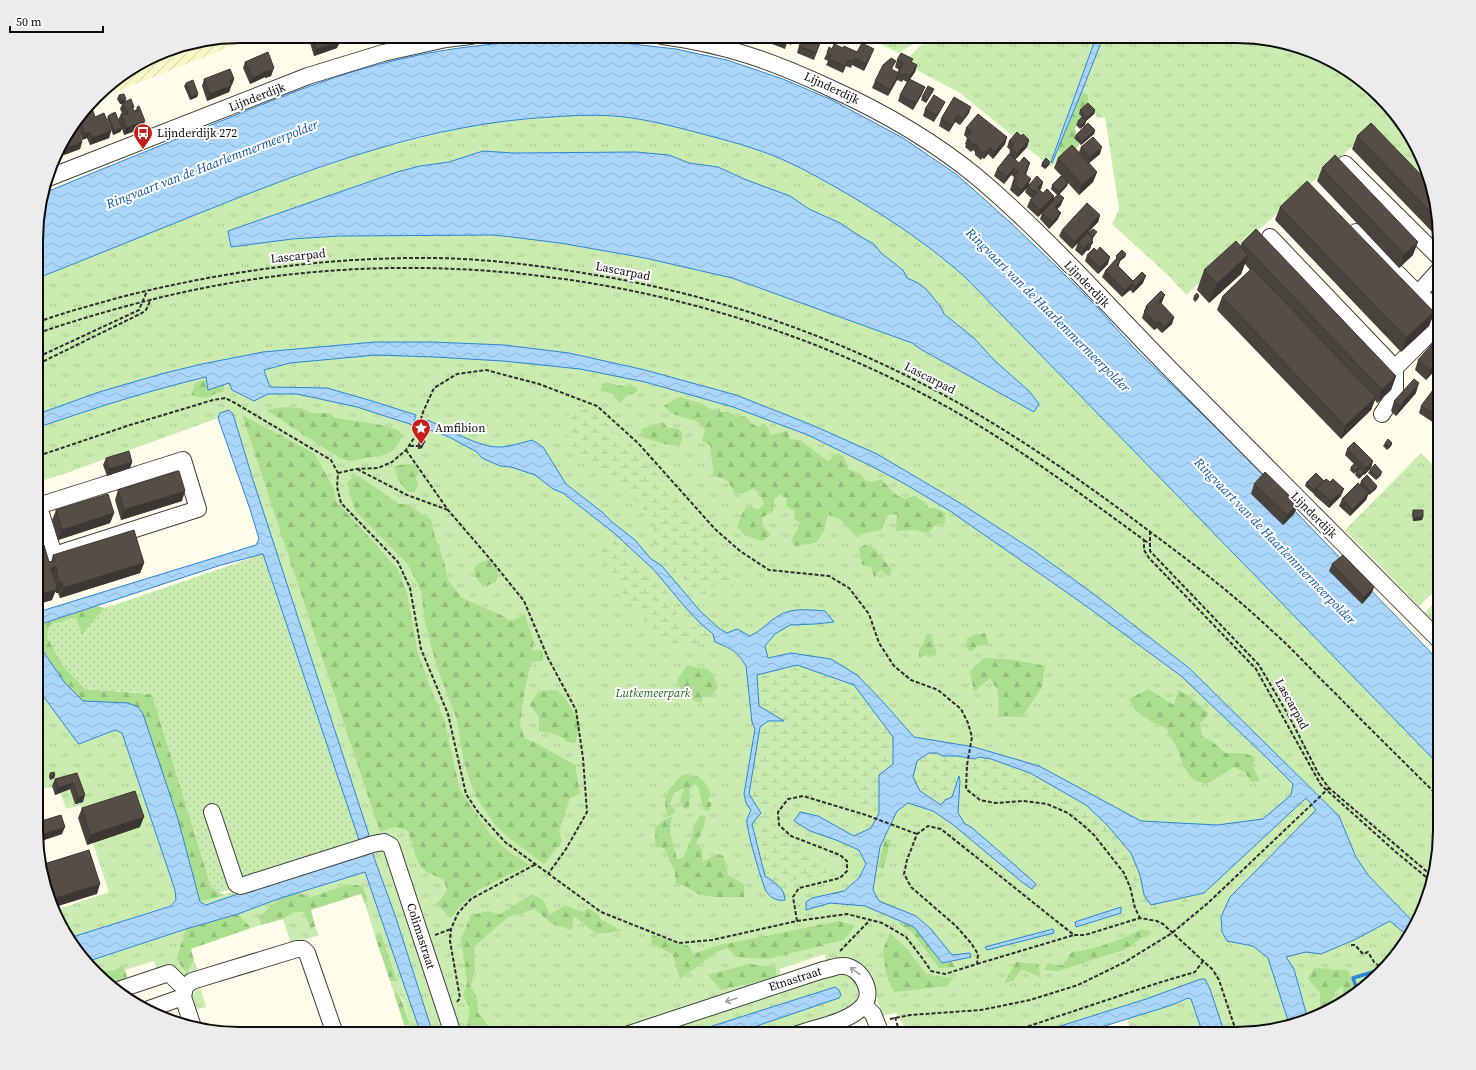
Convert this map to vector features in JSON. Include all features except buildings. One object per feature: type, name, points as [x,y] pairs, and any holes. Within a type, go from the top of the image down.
[{"type":"street","name":"Lijnderdijk","points":[[53,176],[308,76],[395,50],[427,43]]},
{"type":"street","name":"Lijnderdijk","points":[[700,43],[752,55],[801,74],[857,100],[911,129],[949,155],[978,178],[1041,236],[1133,332],[1433,635]]},
{"type":"street","points":[[1345,164],[1433,251]]},
{"type":"street","points":[[1343,219],[1418,294],[1433,304]]},
{"type":"street","points":[[1270,237],[1395,368],[1396,394],[1382,414]]},
{"type":"street","points":[[1418,294],[1433,277]]},
{"type":"street","points":[[1395,368],[1433,330]]},
{"type":"street","points":[[43,503],[183,460],[198,509],[54,555],[43,521]]},
{"type":"street","name":"Colimastraat","points":[[212,812],[236,884],[241,886],[372,844],[384,842],[391,846],[451,1027]]},
{"type":"street","points":[[153,1007],[184,992],[192,981],[298,949],[303,949],[307,953],[333,1027]]},
{"type":"street","name":"Etnastraat","points":[[650,1027],[823,970],[844,966],[859,973],[866,985],[864,1005]]},
{"type":"street","points":[[123,988],[169,973],[179,983],[184,992],[191,1021]]},
{"type":"street","points":[[820,1027],[842,1020],[864,1005],[873,1014],[878,1027]]},
{"type":"path","name":"Lascarpad","points":[[43,320],[64,312],[183,282],[285,266],[413,258],[474,260],[532,265],[651,285],[720,302],[786,324],[850,350],[914,379],[968,408],[1085,484],[1150,531],[1212,579],[1271,629],[1433,791]]},
{"type":"path","points":[[43,331],[143,301],[222,285],[285,275],[351,270],[411,268],[473,270],[587,282],[648,294],[709,310],[782,333],[847,358],[910,388],[962,416],[1013,447],[1079,492],[1150,544]]},
{"type":"path","points":[[43,355],[139,310],[147,291]]},
{"type":"path","points":[[43,362],[142,313],[146,310],[150,300]]},
{"type":"path","points":[[338,473],[356,469],[378,468],[392,462],[410,446],[434,388],[457,374],[486,370],[539,384],[598,406],[638,443],[715,529],[740,551],[769,570],[829,576],[849,588],[869,614],[880,643],[894,666],[911,680],[938,690],[961,710],[968,723],[972,737],[967,765],[966,789],[980,800],[995,803],[1023,801],[1047,804],[1068,813],[1094,835],[1124,873],[1130,887],[1135,908],[1140,918]]},
{"type":"path","points":[[43,454],[130,425],[213,400],[225,398],[331,460],[338,473],[337,487],[341,503],[398,562],[410,588],[421,649],[448,714],[466,794],[478,812],[504,842],[601,912],[679,943],[712,940],[797,921],[847,914],[882,923],[906,937],[931,971],[945,974],[1074,935],[1085,935],[1140,918],[1157,921],[1163,924],[1213,970],[1219,980],[1235,1027]]},
{"type":"path","points":[[410,446],[420,446]]},
{"type":"path","points":[[406,450],[448,510],[524,601],[548,658],[576,710],[583,758],[587,812],[566,849],[548,874]]},
{"type":"path","points":[[356,469],[407,496],[448,510]]},
{"type":"path","name":"Lascarpad","points":[[1150,531],[1150,551],[1258,665],[1290,718],[1318,773],[1329,788],[1428,873]]},
{"type":"path","points":[[1144,540],[1144,550],[1148,558],[1256,669],[1321,785],[1326,791],[1427,877]]},
{"type":"path","points":[[898,1027],[895,1017],[981,1010],[1030,1000],[1078,985],[1125,962],[1172,932],[1208,903],[1329,788]]},
{"type":"path","points":[[797,921],[793,897],[799,888],[840,878],[847,871],[847,861],[840,855],[791,836],[779,825],[778,812],[788,799],[803,796],[866,815],[917,834]]},
{"type":"path","points":[[977,964],[978,954],[971,943],[956,926],[911,888],[904,874],[907,860],[917,834],[928,826],[941,829],[1074,935]]},
{"type":"path","points":[[447,1014],[460,998],[450,941],[451,929],[458,913],[471,899],[536,864]]},
{"type":"path","points":[[839,953],[870,920]]},
{"type":"path","points":[[422,939],[451,929]]},
{"type":"path","points":[[1351,945],[1355,945],[1363,954],[1367,952],[1378,966]]},
{"type":"path","points":[[1026,1027],[1195,972],[1203,961]]},
{"type":"green space","points":[[227,43],[240,43],[107,95],[130,76],[164,58],[201,47]]},
{"type":"green space","points":[[878,43],[915,43],[899,53]]},
{"type":"green space","points":[[923,43],[1094,43],[1051,162],[1052,163],[1057,150],[1064,155],[1051,167],[960,93],[898,60],[910,56]]},
{"type":"green space","points":[[1101,43],[1249,43],[1299,53],[1323,63],[1346,76],[1366,92],[1384,110],[1400,130],[1413,153],[1423,177],[1429,200],[1365,135],[1186,295],[1169,276],[1112,224],[1119,209],[1105,117],[1098,118],[1088,106],[1088,95],[1082,91]]},
{"type":"green space","points":[[1082,91],[1088,95],[1088,106],[1075,128],[1079,145],[1074,152],[1064,155],[1057,150]]},
{"type":"green space","points":[[564,116],[598,116],[631,118],[681,128],[711,136],[762,151],[791,163],[837,187],[883,215],[947,261],[966,278],[1433,759],[1433,843],[1423,893],[1411,920],[1368,875],[1356,857],[1339,816],[1189,668],[1033,550],[960,503],[877,454],[812,425],[736,395],[645,370],[569,353],[504,345],[433,342],[375,342],[264,352],[202,364],[99,392],[43,412],[43,276],[266,187],[369,151],[457,129],[495,122]],"holes":[[[483,151],[513,153],[636,152],[669,155],[689,163],[718,167],[744,179],[790,196],[809,209],[840,223],[874,244],[881,253],[903,270],[907,278],[941,307],[944,314],[974,338],[994,360],[1034,412],[922,350],[913,343],[732,278],[645,258],[560,243],[495,235],[340,236],[292,239],[231,247],[228,231],[397,172],[420,166],[449,162]]]},
{"type":"green space","name":"Lutkemeerpark","points":[[382,349],[590,364],[726,400],[820,438],[970,518],[1196,683],[1304,789],[1347,853],[1409,926],[1407,929],[1384,960],[1366,978],[1335,1001],[1299,1017],[1249,1027],[1215,1027],[1203,991],[1072,1027],[904,1027],[896,1013],[882,1016],[872,980],[826,963],[825,954],[780,969],[781,980],[639,1027],[431,1027],[396,918],[372,852],[255,888],[206,905],[200,902],[377,845],[394,842],[371,842],[269,543],[220,413],[218,418],[43,480],[43,426],[45,425],[165,387],[206,377],[209,390],[276,358]]},
{"type":"green space","points":[[205,380],[208,390],[223,385],[224,391],[203,398],[191,395],[197,382]]},
{"type":"green space","points":[[604,382],[626,387],[637,387],[637,392],[626,396],[619,403],[612,393],[600,391]]},
{"type":"green space","points":[[681,397],[702,404],[712,410],[720,408],[720,412],[729,412],[736,417],[745,416],[751,423],[758,427],[764,423],[768,428],[770,435],[787,431],[790,439],[800,440],[828,461],[838,453],[844,457],[848,469],[861,474],[865,480],[872,482],[881,479],[895,494],[904,499],[915,496],[924,502],[929,508],[936,508],[945,513],[945,523],[935,525],[928,533],[914,530],[896,531],[897,514],[888,515],[881,530],[856,535],[840,519],[828,514],[824,531],[816,543],[793,546],[792,538],[801,524],[795,519],[794,510],[786,506],[787,499],[780,494],[774,499],[773,511],[762,518],[763,526],[771,535],[762,541],[746,536],[737,527],[743,511],[749,506],[758,510],[764,504],[760,495],[754,488],[747,492],[735,494],[728,481],[714,475],[710,445],[702,441],[705,430],[697,421],[672,414],[664,406]]},
{"type":"green space","points":[[286,407],[300,408],[312,413],[327,413],[336,418],[382,425],[398,430],[403,436],[394,450],[384,455],[348,461],[338,457],[266,410]]},
{"type":"green space","points":[[576,408],[586,409],[601,419],[655,471],[705,531],[711,541],[722,552],[725,566],[729,574],[734,579],[734,588],[727,590],[718,585],[711,587],[705,591],[707,600],[701,608],[695,591],[685,581],[679,571],[670,575],[663,565],[664,559],[654,554],[653,529],[656,524],[629,495],[587,464],[574,450],[570,443],[568,431],[569,412]]},
{"type":"green space","points":[[242,415],[314,453],[334,489],[336,501],[397,568],[407,593],[417,650],[432,692],[444,719],[460,790],[491,835],[508,851],[529,865],[480,889],[463,903],[451,918],[437,904],[447,891],[444,880],[427,872],[419,863],[407,830],[394,827],[380,832]]},
{"type":"green space","points":[[663,422],[668,428],[677,428],[682,432],[680,445],[668,445],[642,437],[641,429]]},
{"type":"green space","points":[[1421,453],[1433,465],[1433,593],[1419,606],[1345,530]]},
{"type":"green space","points":[[406,464],[414,465],[419,471],[416,478],[418,484],[415,492],[408,492],[398,480],[394,466]]},
{"type":"green space","points":[[354,476],[360,477],[399,504],[408,504],[431,519],[448,580],[462,598],[503,616],[510,621],[525,616],[534,642],[532,651],[542,650],[543,661],[531,662],[524,694],[520,724],[525,739],[534,742],[575,765],[580,794],[570,798],[559,831],[562,841],[544,864],[509,838],[495,825],[475,795],[464,763],[457,720],[437,668],[425,622],[421,591],[410,568],[403,559],[355,511],[347,483]]},
{"type":"green space","points":[[609,536],[625,548],[634,566],[643,566],[654,575],[671,598],[680,622],[713,634],[715,642],[675,648],[669,644],[663,643],[657,638],[651,626],[638,616],[636,609],[620,590],[616,581],[607,569],[601,552],[601,542]]},
{"type":"green space","points":[[866,544],[875,549],[892,570],[889,577],[880,570],[874,578],[871,566],[862,565],[859,548]]},
{"type":"green space","points":[[263,554],[361,845],[219,893],[211,886],[152,694],[85,689],[63,666],[47,637],[49,625],[75,617],[82,634],[105,608]]},
{"type":"green space","points":[[489,559],[496,564],[498,573],[496,582],[486,586],[477,579],[474,569],[478,564]]},
{"type":"green space","points":[[1433,604],[1433,621],[1425,613]]},
{"type":"green space","points":[[97,606],[105,608],[82,635],[75,617],[85,689],[152,694],[211,886],[219,893],[225,895],[200,902],[178,819],[141,710],[138,707],[83,701],[65,683],[43,651],[43,623]]},
{"type":"green space","points":[[928,633],[933,640],[937,656],[927,654],[919,658],[919,651]]},
{"type":"green space","points":[[985,633],[989,644],[977,646],[971,652],[966,648],[967,638]]},
{"type":"green space","points":[[984,658],[1009,659],[1045,666],[1042,687],[1022,717],[999,716],[998,691],[990,678],[974,692],[970,671]]},
{"type":"green space","points":[[797,665],[854,685],[893,737],[893,764],[879,801],[879,812],[823,790],[791,790],[773,806],[771,827],[782,840],[801,853],[817,855],[829,862],[831,872],[809,875],[786,883],[785,897],[778,884],[765,876],[752,824],[761,813],[749,794],[760,727],[768,721],[783,721],[759,706],[757,675]]},
{"type":"green space","points":[[687,666],[708,669],[714,677],[718,688],[710,697],[703,697],[701,703],[682,695],[677,680]]},
{"type":"green space","points":[[1148,689],[1174,705],[1178,690],[1192,698],[1209,714],[1200,723],[1202,736],[1214,743],[1225,753],[1244,753],[1255,757],[1253,767],[1260,781],[1252,782],[1244,772],[1234,767],[1207,784],[1194,780],[1184,767],[1177,748],[1166,728],[1153,723],[1135,710],[1129,699]]},
{"type":"green space","points":[[557,690],[565,698],[581,724],[575,743],[567,742],[554,734],[539,731],[539,718],[530,704],[539,691]]},
{"type":"green space","points":[[43,696],[79,743],[115,730],[122,733],[175,890],[176,900],[171,905],[74,936],[59,909],[109,892],[80,805],[66,809],[60,791],[53,787],[43,789]]},
{"type":"green space","points":[[933,751],[959,755],[960,770],[952,796],[950,813],[920,791],[913,777],[917,761]]},
{"type":"green space","points":[[975,757],[993,760],[1029,772],[1065,791],[1097,813],[1116,831],[1129,851],[1141,880],[1159,870],[1180,885],[1203,897],[1186,903],[1144,911],[1135,882],[1104,839],[1069,810],[1054,803],[1040,798],[1009,797],[986,792],[971,780],[970,766]]},
{"type":"green space","points":[[682,775],[701,778],[711,794],[708,801],[712,803],[709,811],[703,809],[699,788],[695,784],[689,790],[690,803],[688,809],[682,807],[681,804],[684,788],[674,793],[670,804],[676,811],[669,817],[666,810],[665,799],[670,789]]},
{"type":"green space","points":[[701,815],[706,816],[701,835],[696,842],[702,850],[703,862],[717,854],[724,856],[728,875],[744,884],[744,897],[716,897],[700,895],[687,887],[675,883],[675,872],[664,848],[655,847],[655,828],[665,819],[672,817],[670,832],[677,859],[683,858],[693,835],[692,828]]},
{"type":"green space","points":[[885,839],[891,840],[883,869],[878,867]]},
{"type":"green space","points":[[366,872],[419,1027],[405,1027],[404,1025],[410,1024],[401,996],[394,993],[390,981],[396,982],[381,933],[375,936],[365,904],[368,901],[363,886],[348,884],[311,897],[299,893]]},
{"type":"green space","points":[[348,884],[363,886],[368,901],[365,904],[361,894],[311,910],[315,926],[311,930],[303,912],[295,912],[283,919],[261,925],[259,917],[278,899],[299,893],[311,897]]},
{"type":"green space","points":[[532,894],[544,901],[550,915],[565,905],[583,912],[588,908],[599,915],[600,919],[622,931],[596,934],[574,916],[572,930],[551,923],[535,909],[508,917],[474,947],[475,970],[471,986],[477,999],[478,1013],[485,1021],[485,1027],[467,1027],[470,1008],[463,995],[467,983],[461,939],[471,915],[489,911],[499,915]]},
{"type":"green space","points":[[278,899],[259,917],[261,925],[251,928],[238,914]]},
{"type":"green space","points":[[295,912],[303,912],[311,930],[315,926],[319,935],[291,944],[283,919]]},
{"type":"green space","points":[[238,914],[251,928],[191,949],[194,960],[187,974],[176,959],[186,929]]},
{"type":"green space","points":[[839,921],[855,926],[844,940],[768,959],[737,957],[727,948],[717,952],[680,979],[672,954],[651,943],[652,935],[689,946],[693,954],[716,946]]},
{"type":"green space","points":[[902,922],[914,927],[942,963],[952,962],[955,967],[939,968],[912,932],[899,924]]},
{"type":"green space","points":[[186,929],[176,959],[187,974],[194,960],[199,974],[180,980],[157,972],[154,961],[125,970],[120,965],[115,970],[103,971],[92,960]]},
{"type":"green space","points":[[1142,929],[1152,932],[1123,950],[1058,971],[1044,970],[1048,963],[1062,966],[1072,952],[1108,944]]},
{"type":"green space","points":[[381,933],[397,982],[390,981],[375,936]]},
{"type":"green space","points":[[890,933],[907,949],[927,975],[954,978],[947,986],[894,992],[886,975],[883,949]]},
{"type":"green space","points":[[1016,962],[1038,964],[1041,978],[1022,969],[1013,981],[1004,983]]},
{"type":"green space","points":[[749,964],[775,967],[777,977],[721,990],[708,975]]},
{"type":"green space","points":[[121,965],[125,970],[129,983],[120,986],[103,971],[115,970]]},
{"type":"green space","points":[[1315,967],[1348,970],[1354,988],[1344,996],[1343,986],[1335,992],[1330,1003],[1320,1008],[1320,992],[1308,979]]},
{"type":"green space","points":[[828,972],[847,973],[852,976],[859,987],[859,1000],[843,1015],[807,1027],[663,1027]]},
{"type":"green space","points":[[200,986],[206,1007],[198,1009],[194,1007],[191,997]]},
{"type":"green space","points":[[394,993],[397,993],[400,996],[410,1024],[404,1025]]},
{"type":"green space","points":[[1188,998],[1191,999],[1201,1027],[1130,1027],[1127,1019],[1172,1005]]},
{"type":"water","name":"Ringvaart van de Haarlemmermeerpolder","points":[[624,43],[676,49],[727,60],[783,79],[832,100],[903,138],[956,174],[1057,267],[1095,305],[1133,347],[1270,480],[1293,509],[1433,655],[1433,759],[966,278],[918,239],[866,205],[800,168],[761,151],[730,141],[671,126],[642,120],[602,115],[582,115],[507,121],[462,128],[375,149],[289,178],[43,276],[43,227],[50,191],[312,85],[379,64],[401,59],[456,48],[494,44]]},
{"type":"water","points":[[1094,43],[1101,43],[1052,163],[1051,162]]},
{"type":"water","points":[[483,151],[513,153],[636,152],[669,155],[689,163],[718,167],[744,179],[790,196],[809,209],[840,223],[874,244],[881,253],[903,270],[907,278],[926,289],[941,307],[944,314],[974,338],[994,360],[1029,391],[1039,404],[1034,412],[912,343],[732,278],[645,258],[560,243],[495,235],[340,236],[292,239],[231,247],[228,231],[397,172],[420,166],[449,162]]},
{"type":"water","points":[[375,342],[433,342],[504,345],[569,353],[645,370],[736,395],[812,425],[877,454],[960,503],[1033,550],[1091,592],[1189,668],[1339,816],[1356,857],[1368,875],[1411,920],[1404,933],[1390,921],[1354,940],[1321,954],[1306,952],[1286,957],[1294,969],[1306,1014],[1288,1020],[1268,958],[1253,946],[1227,941],[1222,932],[1221,917],[1230,897],[1316,810],[1306,798],[1204,893],[1151,905],[1144,895],[1140,875],[1131,853],[1107,825],[1086,805],[1030,773],[991,759],[979,757],[975,759],[957,756],[943,756],[937,753],[929,753],[917,761],[913,777],[920,791],[941,805],[945,800],[952,797],[959,776],[958,813],[965,824],[971,827],[1036,884],[1032,889],[952,824],[933,811],[908,803],[897,811],[880,847],[873,890],[879,901],[916,916],[931,929],[952,955],[970,953],[971,957],[942,963],[914,927],[865,906],[830,903],[806,910],[806,902],[812,898],[844,891],[859,878],[866,864],[859,850],[810,831],[794,821],[800,812],[818,816],[854,836],[871,828],[879,813],[879,775],[893,764],[893,737],[854,685],[797,665],[757,675],[759,706],[784,721],[768,721],[760,727],[749,794],[761,813],[752,824],[765,876],[781,889],[785,896],[785,900],[777,900],[771,897],[766,891],[751,843],[747,824],[747,819],[751,810],[746,803],[744,794],[755,729],[752,722],[746,666],[739,656],[726,646],[715,642],[713,634],[685,607],[654,570],[614,533],[563,493],[553,489],[535,475],[511,467],[500,466],[482,458],[477,452],[451,438],[437,432],[424,429],[427,420],[463,437],[483,444],[501,447],[532,440],[543,447],[566,484],[635,540],[651,559],[661,565],[701,612],[720,629],[727,633],[737,629],[750,636],[758,632],[774,618],[789,611],[825,611],[834,622],[790,625],[775,634],[765,646],[768,658],[791,653],[831,659],[857,675],[914,737],[974,747],[1039,766],[1141,821],[1217,825],[1263,819],[1291,795],[1293,784],[1181,676],[1082,603],[950,511],[905,484],[808,435],[733,407],[645,382],[580,369],[503,361],[376,355],[290,363],[264,370],[270,387],[327,388],[416,415],[413,425],[357,407],[297,394],[268,394],[254,401],[232,390],[229,383],[208,390],[206,377],[125,399],[43,426],[43,412],[99,392],[202,364],[263,352]]},
{"type":"water","points":[[229,410],[233,414],[253,480],[369,835],[359,840],[263,554],[221,565],[43,623],[43,610],[256,545],[259,539],[218,418],[220,413]]},
{"type":"water","points":[[43,651],[65,683],[83,701],[128,703],[138,707],[143,714],[178,819],[200,902],[206,905],[255,888],[372,852],[396,918],[431,1027],[419,1027],[365,872],[92,960],[74,937],[171,906],[176,900],[175,890],[122,733],[115,730],[79,744],[43,696]]},
{"type":"water","points":[[1121,907],[1121,913],[1076,927],[1075,922]]},
{"type":"water","points":[[1053,929],[1054,933],[987,950],[985,947]]},
{"type":"water","points":[[1201,979],[1205,979],[1210,989],[1223,1027],[1201,1027],[1191,999],[1188,998],[1172,1005],[1101,1027],[1057,1027],[1146,999]]},
{"type":"water","points":[[835,987],[839,990],[841,995],[839,998],[754,1027],[709,1027]]},
{"type":"waterway","points":[[1356,986],[1353,978],[1372,972]]},
{"type":"place","name":"Lijnderdijk 272","points":[[143,150]]},
{"type":"place","name":"Amfibion","points":[[421,445]]}]
